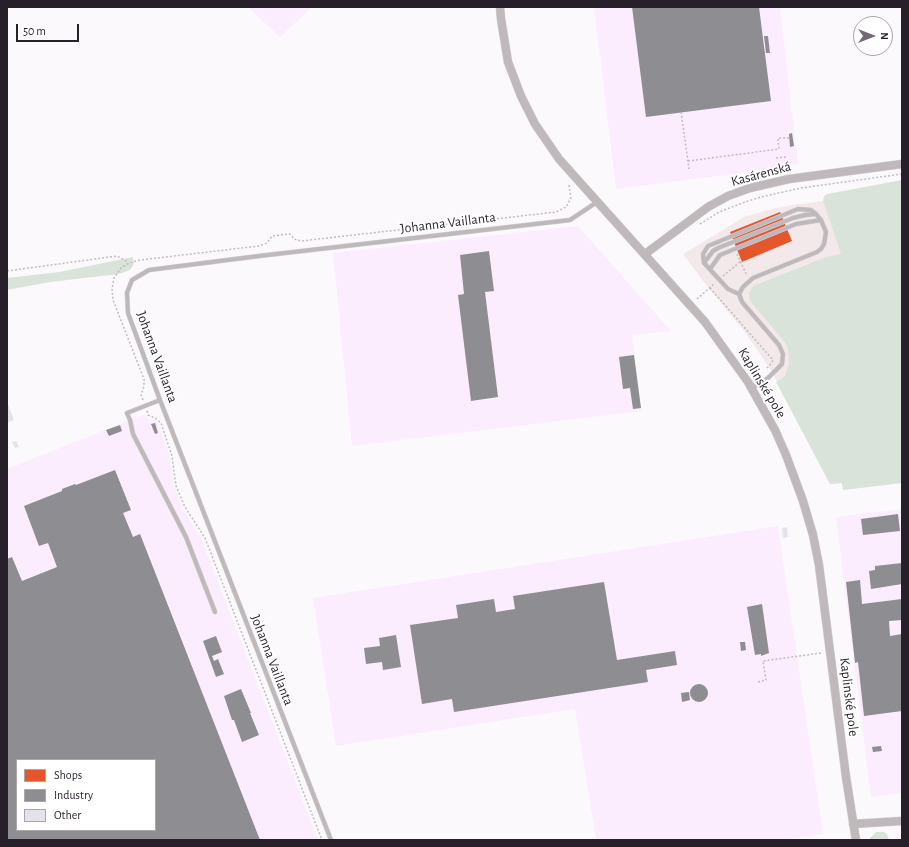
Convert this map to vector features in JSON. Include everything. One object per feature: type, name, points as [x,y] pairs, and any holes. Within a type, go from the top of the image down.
[{"type":"street","name":"Kaplinské pole","points":[[500,7],[508,62],[521,96],[535,124],[576,179],[705,322],[752,388],[780,442],[794,475],[803,502],[813,535],[819,565],[846,777],[856,840]]},
{"type":"street","name":"Kasárenská","points":[[645,254],[708,207],[728,196],[750,188],[789,179],[902,164]]},
{"type":"street","points":[[853,824],[902,821]]},
{"type":"lane","name":"Johanna Vaillanta","points":[[331,840],[160,400],[128,313],[127,294],[132,280],[149,270],[570,220],[597,202]]},
{"type":"lane","points":[[739,294],[743,287],[758,276],[821,249],[824,244],[826,232],[821,220],[816,214],[811,210],[798,209],[713,243],[704,249],[702,254],[704,263],[728,289],[739,294],[742,302],[779,345],[783,354],[782,364],[768,378],[752,388]]},
{"type":"lane","points":[[704,263],[718,248],[784,221],[805,215],[816,214]]},
{"type":"lane","points":[[710,269],[720,255],[796,224],[821,220]]},
{"type":"lane","points":[[160,400],[127,413],[133,434],[186,537],[215,612]]},
{"type":"path","points":[[682,112],[689,169]]},
{"type":"path","points":[[688,161],[779,149],[778,138],[789,138]]},
{"type":"path","points":[[776,158],[786,156]]},
{"type":"path","points":[[700,224],[719,212],[761,197],[801,188],[902,174]]},
{"type":"path","points":[[322,840],[205,538],[185,507],[176,486],[172,456],[160,423],[155,418],[148,415],[141,395],[144,386],[144,379],[113,300],[112,289],[114,278],[121,268],[129,263],[140,260],[259,246],[267,243],[272,236],[290,234],[294,239],[301,241],[556,212],[566,207],[571,198],[569,186],[576,179]]},
{"type":"path","points":[[734,249],[750,281]]},
{"type":"path","points":[[7,271],[117,256],[129,263]]},
{"type":"path","points":[[697,299],[709,288],[773,360],[767,368]]},
{"type":"path","points":[[758,682],[766,680],[763,661],[830,651]]},
{"type":"shaded area","points":[[248,7],[312,7],[280,37]]},
{"type":"shaded area","points":[[594,7],[780,7],[798,164],[616,189]]},
{"type":"shaded area","points":[[902,180],[902,483],[843,490],[842,483],[830,484],[776,382],[785,376],[789,364],[788,348],[784,341],[750,301],[749,293],[753,286],[826,257],[841,254],[823,201],[824,196],[827,194]]},
{"type":"shaded area","points":[[823,201],[902,428],[902,483],[843,490],[842,483],[830,484],[773,374],[744,331],[683,254],[744,217],[772,209]]},
{"type":"shaded area","points":[[578,226],[671,331],[632,335],[641,411],[352,446],[333,253]]},
{"type":"shaded area","points":[[133,257],[134,264],[130,270],[119,274],[50,282],[7,290],[7,278],[59,272]]},
{"type":"shaded area","points":[[145,414],[148,419],[155,420],[158,423],[169,454],[174,485],[181,506],[201,538],[318,840],[7,840],[7,469]]},
{"type":"shaded area","points":[[902,509],[902,793],[871,797],[836,517]]},
{"type":"shaded area","points":[[778,526],[823,834],[782,840],[596,840],[575,709],[336,746],[313,598]]},
{"type":"shaded area","points":[[876,832],[884,832],[887,834],[889,840],[869,840]]},
{"type":"building: Shops","points":[[780,212],[792,241],[742,262],[730,232]]},
{"type":"building: Industry","points":[[632,7],[759,7],[771,101],[646,117]]},
{"type":"building: Industry","points":[[764,36],[768,36],[770,53],[766,53]]},
{"type":"building: Industry","points":[[792,133],[794,146],[790,147],[789,134]]},
{"type":"building: Industry","points":[[489,251],[494,291],[485,292],[498,397],[471,401],[458,295],[464,294],[460,255]]},
{"type":"building: Industry","points":[[634,355],[641,408],[633,409],[630,388],[623,389],[619,357]]},
{"type":"building: Industry","points":[[155,423],[158,433],[155,434],[151,424]]},
{"type":"building: Industry","points":[[120,425],[122,431],[109,436],[106,430]]},
{"type":"building: Industry","points":[[115,470],[131,510],[123,513],[133,537],[140,534],[260,840],[7,840],[7,559],[12,557],[22,581],[57,567],[48,543],[39,546],[24,506],[62,491],[62,489],[75,484],[76,485]]},
{"type":"building: Industry","points":[[898,514],[900,531],[863,535],[861,519]]},
{"type":"building: Industry","points":[[902,563],[902,584],[871,589],[869,571],[875,570],[875,566]]},
{"type":"building: Industry","points":[[860,580],[862,604],[902,599],[902,620],[889,621],[890,636],[902,634],[902,711],[864,716],[858,662],[855,663],[846,582]]},
{"type":"building: Industry","points":[[604,582],[617,660],[675,651],[677,665],[646,670],[648,682],[454,712],[452,699],[422,704],[410,625],[458,618],[456,605],[494,599],[496,612],[515,609],[513,596]]},
{"type":"building: Industry","points":[[762,604],[769,653],[761,656],[761,654],[755,655],[747,607]]},
{"type":"building: Industry","points":[[396,635],[401,667],[383,670],[382,662],[366,664],[364,648],[380,646],[379,638]]},
{"type":"building: Industry","points":[[216,636],[222,652],[212,656],[214,661],[218,659],[224,674],[216,677],[203,641]]},
{"type":"building: Industry","points":[[740,642],[745,642],[746,650],[741,651]]},
{"type":"building: Industry","points":[[699,684],[705,687],[708,693],[705,699],[699,702],[693,699],[690,693],[693,687]]},
{"type":"building: Industry","points":[[241,689],[259,735],[242,742],[234,720],[232,720],[224,696]]},
{"type":"building: Industry","points":[[689,692],[690,700],[682,702],[681,693]]},
{"type":"building: Industry","points":[[881,746],[882,751],[873,752],[872,747]]},
{"type":"building: Other","points":[[7,402],[14,420],[7,423]]},
{"type":"building: Other","points":[[16,441],[19,447],[15,448],[12,442]]},
{"type":"building: Other","points":[[787,527],[788,537],[783,538],[782,528]]}]
